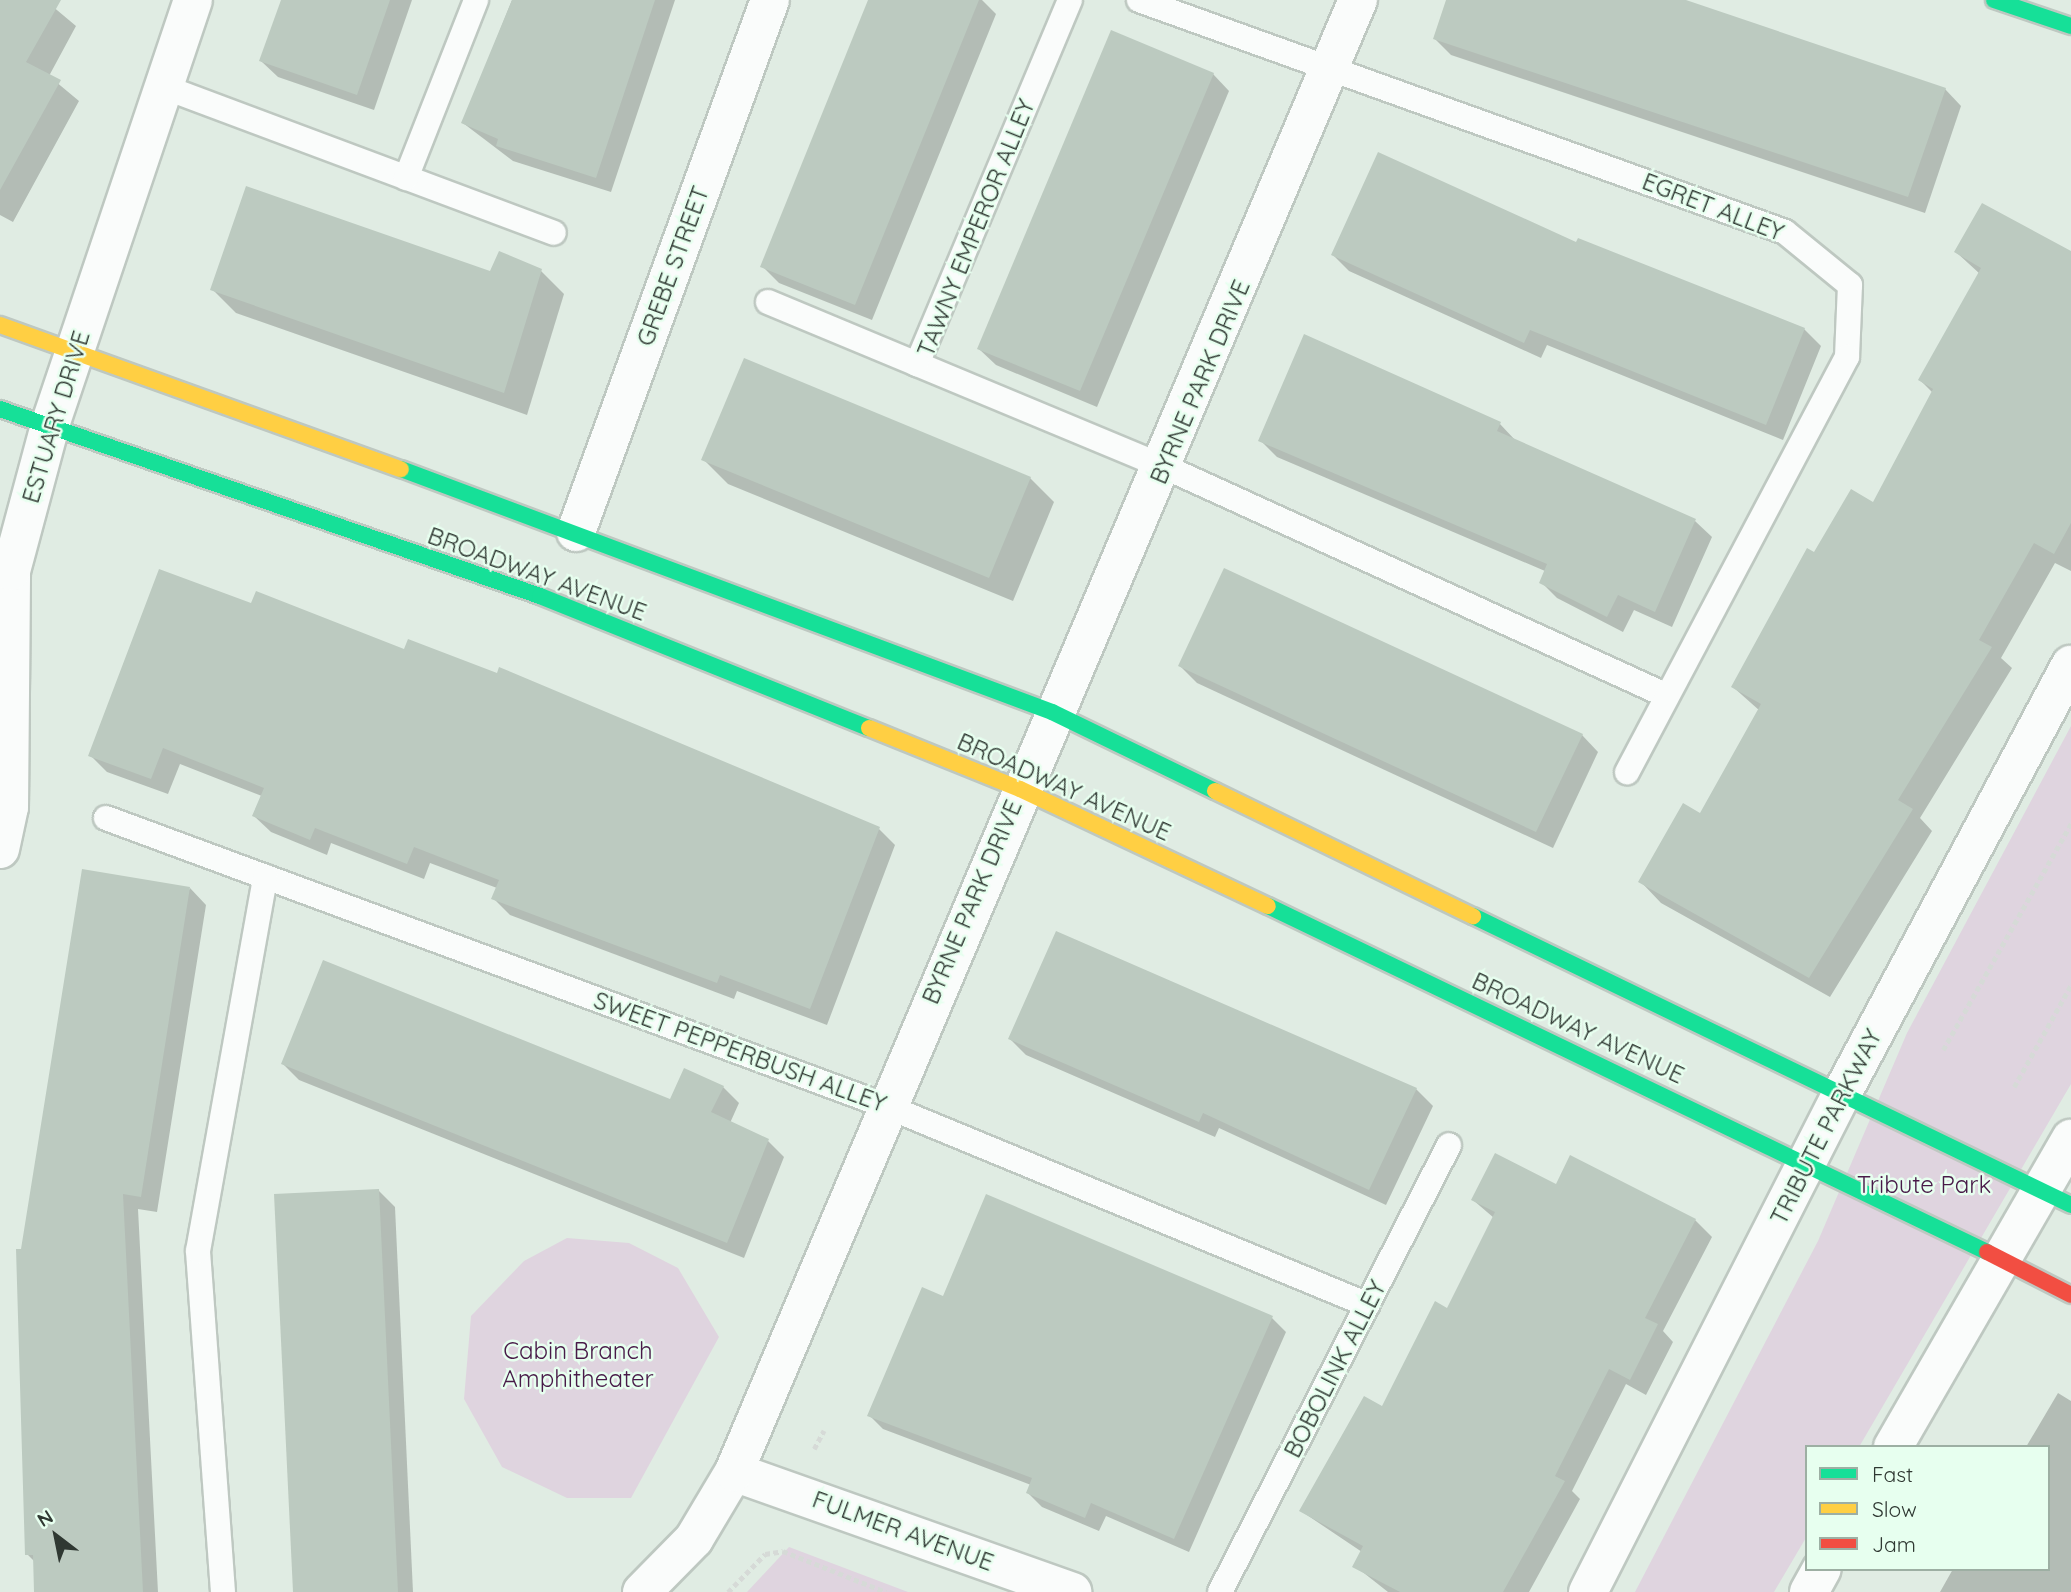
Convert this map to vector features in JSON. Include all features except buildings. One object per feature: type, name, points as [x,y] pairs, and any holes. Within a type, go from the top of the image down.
[{"type":"street","name":"ESTUARY DRIVE","points":[[0,849],[5,806],[11,571],[50,425],[193,0]]},
{"type":"street","name":"GREBE STREET","points":[[576,532],[770,0]]},
{"type":"street","name":"BYRNE PARK DRIVE","points":[[642,1592],[694,1539],[734,1472],[1052,712],[1165,467],[1358,0]]},
{"type":"street","points":[[1994,0],[2071,26]]},
{"type":"street","name":"BROADWAY AVENUE","points":[[0,325],[576,532],[1052,712],[1840,1097],[2057,1196]]},
{"type":"street","name":"BROADWAY AVENUE","points":[[0,410],[50,425],[540,596],[1020,789],[1808,1162],[2001,1257],[2071,1295]]},
{"type":"street","name":"TRIBUTE PARKWAY","points":[[1588,1592],[1840,1097],[2071,665]]},
{"type":"street","points":[[1894,1445],[2001,1257],[2057,1196],[2071,1139]]},
{"type":"street","name":"FULMER AVENUE","points":[[734,1472],[1072,1592]]},
{"type":"street","points":[[1809,1592],[1821,1571]]},
{"type":"lane","points":[[406,178],[476,0]]},
{"type":"lane","name":"TAWNY EMPEROR ALLEY","points":[[1070,0],[917,363],[1165,467]]},
{"type":"lane","points":[[1139,0],[1333,65]]},
{"type":"lane","name":"EGRET ALLEY","points":[[1333,65],[1785,232],[1850,285],[1847,357],[1663,694],[1627,772]]},
{"type":"lane","points":[[164,87],[554,233]]},
{"type":"lane","points":[[768,302],[917,363]]},
{"type":"lane","points":[[1165,467],[1663,694]]},
{"type":"lane","name":"SWEET PEPPERBUSH ALLEY","points":[[106,818],[886,1105],[1368,1305]]},
{"type":"lane","points":[[223,1592],[198,1251],[265,877]]},
{"type":"lane","name":"BOBOLINK ALLEY","points":[[1220,1592],[1449,1145]]},
{"type":"path","points":[[1943,1049],[2071,824]]},
{"type":"path","points":[[2014,1087],[2071,985]]},
{"type":"path","points":[[813,1450],[824,1430]]},
{"type":"path","points":[[728,1592],[765,1554],[783,1551],[886,1592]]},
{"type":"green space","name":"Tribute Park","points":[[2071,726],[2071,1084],[1860,1445],[1805,1445],[1805,1539],[1774,1592],[1635,1592],[1818,1241],[1907,1033]]},
{"type":"green space","name":"Cabin Branch Amphitheater","points":[[567,1238],[629,1243],[678,1268],[719,1337],[631,1498],[567,1498],[502,1467],[464,1399],[471,1316],[524,1261]]},
{"type":"green space","points":[[789,1547],[908,1592],[747,1592]]},
{"type":"traffic: fast","points":[[1994,0],[2071,26]]},
{"type":"traffic: fast","points":[[0,409],[540,596],[869,728]]},
{"type":"traffic: fast","points":[[401,469],[1052,712],[1215,791]]},
{"type":"traffic: fast","points":[[1268,906],[1987,1252]]},
{"type":"traffic: fast","points":[[1473,916],[2071,1205]]},
{"type":"traffic: slow","points":[[0,325],[401,469]]},
{"type":"traffic: slow","points":[[869,728],[1020,789],[1268,906]]},
{"type":"traffic: slow","points":[[1215,791],[1473,916]]},
{"type":"traffic: jam","points":[[1987,1252],[2071,1295]]}]
